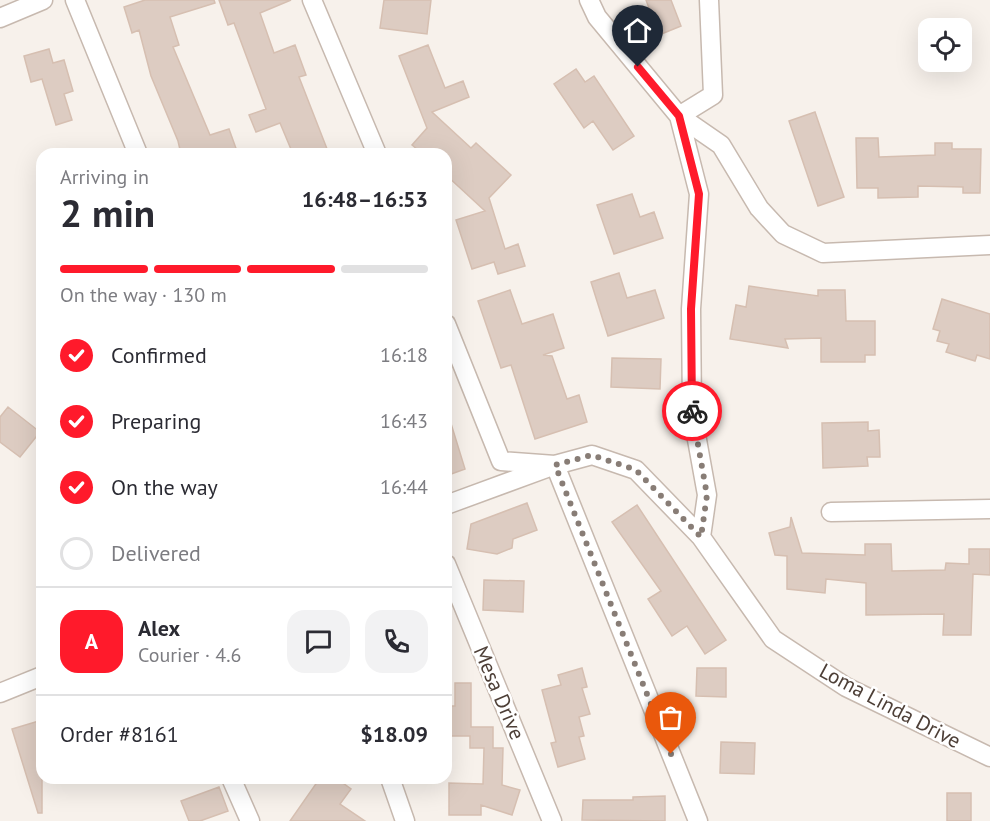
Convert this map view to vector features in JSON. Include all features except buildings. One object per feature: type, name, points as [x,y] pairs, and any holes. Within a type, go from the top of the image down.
[{"type":"street","points":[[0,18],[43,0]]},
{"type":"street","points":[[75,0],[136,148]]},
{"type":"street","points":[[312,0],[374,148]]},
{"type":"street","points":[[589,0],[597,18],[679,116],[722,144],[759,208],[783,234],[823,253],[990,244]]},
{"type":"street","points":[[679,116],[713,95],[709,0]]},
{"type":"street","points":[[679,116],[699,194],[691,309],[692,401],[707,495],[701,537]]},
{"type":"street","points":[[452,339],[501,461],[555,465]]},
{"type":"street","name":"Loma Linda Drive","points":[[555,465],[592,455],[636,470],[701,537],[773,639],[846,687],[990,757]]},
{"type":"street","points":[[452,503],[555,465]]},
{"type":"street","points":[[555,465],[698,821]]},
{"type":"street","points":[[831,512],[990,509]]},
{"type":"street","name":"Mesa Drive","points":[[452,579],[552,821]]},
{"type":"street","points":[[0,693],[36,678]]},
{"type":"street","points":[[234,784],[250,821]]},
{"type":"street","points":[[392,784],[405,821]]},
{"type":"way so far","points":[[671,754],[555,465],[592,455],[636,470],[701,537],[707,495],[692,411]]},
{"type":"route","points":[[638,67],[679,116],[699,194],[691,309],[692,411]]}]
